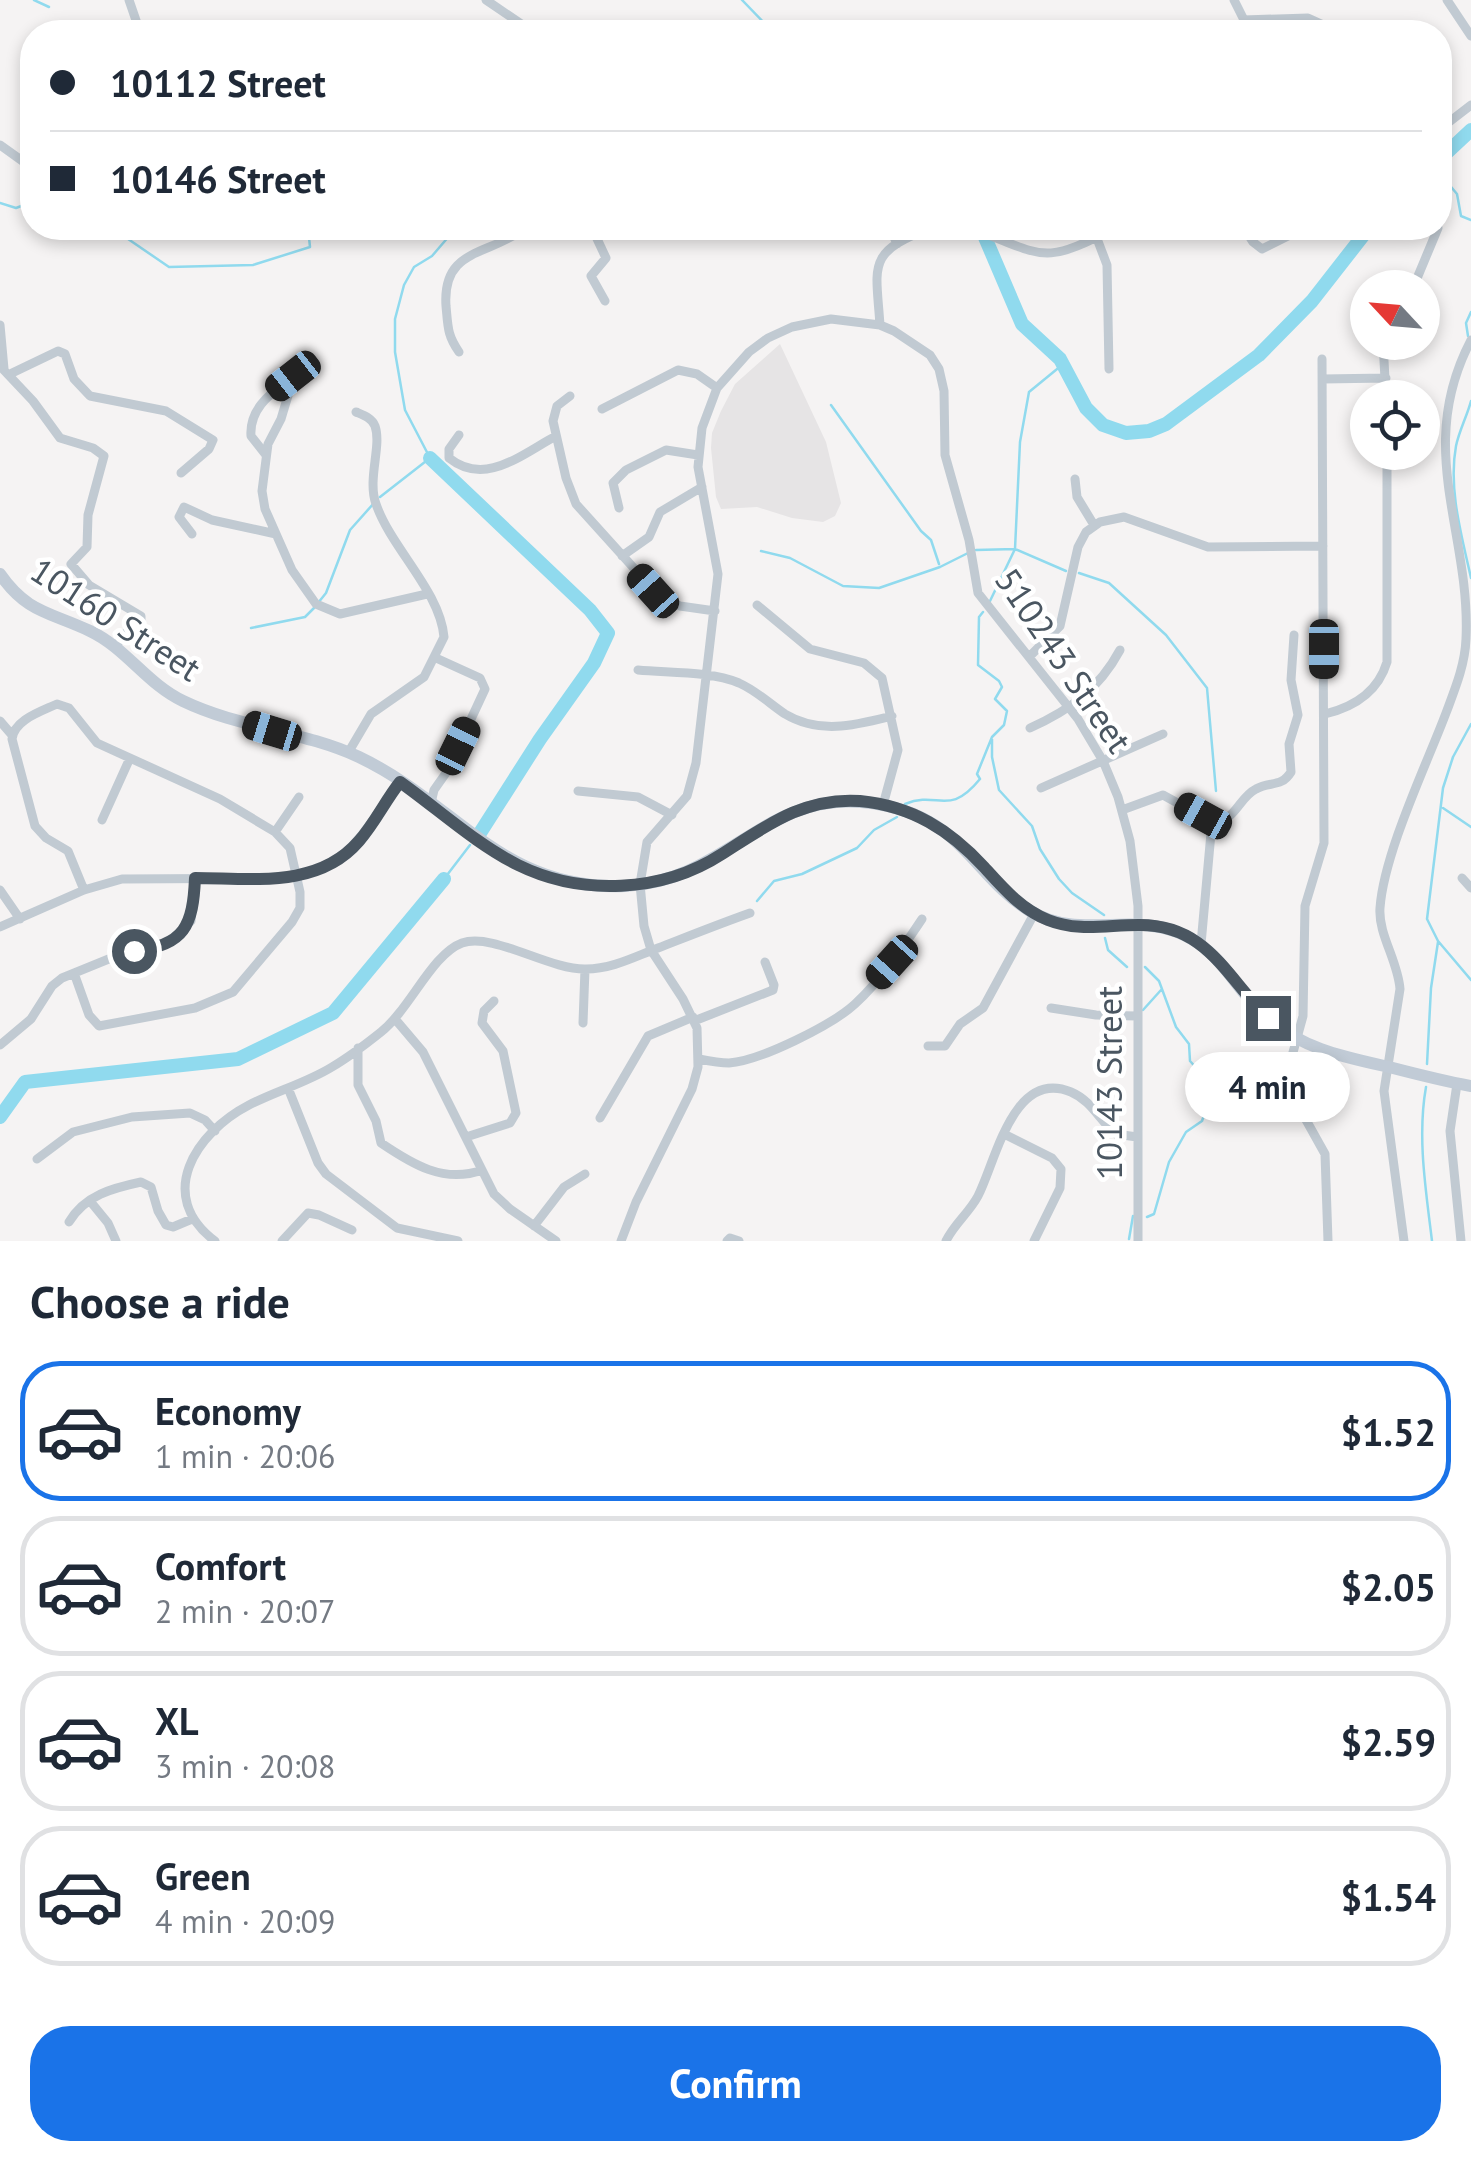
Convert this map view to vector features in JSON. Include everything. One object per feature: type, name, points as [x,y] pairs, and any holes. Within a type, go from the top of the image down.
[{"type":"street","points":[[486,0],[515,20]]},
{"type":"street","points":[[1447,0],[1471,36]]},
{"type":"street","points":[[1244,20],[1312,20]]},
{"type":"street","points":[[459,352],[446,330],[446,288],[450,275],[474,253],[501,240]]},
{"type":"street","points":[[598,240],[606,258],[591,276],[605,301]]},
{"type":"street","points":[[896,240],[898,244]]},
{"type":"street","points":[[880,325],[875,272],[885,252],[906,240]]},
{"type":"street","points":[[1001,240],[1038,254],[1058,254],[1082,240]]},
{"type":"street","points":[[1099,240],[1107,266],[1108,369]]},
{"type":"street","points":[[1253,240],[1262,249],[1285,240]]},
{"type":"street","points":[[1421,270],[1433,240]]},
{"type":"street","name":"510243 Street","points":[[640,884],[647,842],[686,796],[694,776],[718,562],[698,455],[703,421],[718,388],[749,352],[792,327],[831,320],[880,325],[914,342],[939,369],[944,391],[945,455],[969,540],[976,586],[983,601],[1070,708],[1103,762],[1122,810],[1132,853],[1137,924]]},
{"type":"street","points":[[0,326],[5,370],[60,438],[98,450],[104,456],[88,515],[87,547],[71,564],[89,584],[140,616],[139,625],[121,636],[116,648]]},
{"type":"street","points":[[1404,1241],[1385,1102],[1386,1066],[1400,988],[1380,906],[1385,880],[1466,652],[1465,606],[1445,463],[1451,387],[1471,340]]},
{"type":"street","points":[[5,370],[58,350],[66,354],[76,384],[90,396],[166,411],[212,440],[209,449],[180,473]]},
{"type":"street","points":[[298,359],[281,419],[268,444],[263,501],[298,580],[323,609],[351,614],[427,594]]},
{"type":"street","points":[[1322,359],[1324,843],[1304,906],[1303,1016],[1291,1064],[1292,1091],[1326,1154],[1328,1241]]},
{"type":"street","points":[[1323,379],[1386,378],[1384,360]]},
{"type":"street","points":[[602,409],[678,370],[697,374],[718,388]]},
{"type":"street","points":[[266,455],[254,443],[253,417],[269,395],[293,376]]},
{"type":"street","points":[[570,396],[553,413],[572,496],[659,596],[680,606],[715,612]]},
{"type":"street","points":[[348,753],[371,714],[418,684],[436,658],[444,637],[427,594],[376,504],[372,480],[375,427],[370,419],[356,412]]},
{"type":"street","points":[[459,435],[449,448],[449,458],[468,470],[480,472],[498,467],[556,436]]},
{"type":"street","points":[[619,508],[614,483],[626,470],[666,450],[698,455]]},
{"type":"street","points":[[1325,714],[1364,697],[1380,680],[1387,662],[1387,470]]},
{"type":"street","points":[[1075,479],[1079,502],[1094,525]]},
{"type":"street","points":[[622,556],[649,537],[660,512],[702,487]]},
{"type":"street","points":[[192,534],[179,517],[184,507],[212,520],[276,534]]},
{"type":"street","points":[[1029,657],[1060,626],[1078,547],[1094,525],[1109,518],[1124,517],[1208,547],[1323,546]]},
{"type":"street","name":"10160 Street","points":[[0,574],[29,606],[89,631],[116,648],[165,691],[222,717],[348,753],[400,782],[502,856],[535,872],[587,884],[640,884],[699,866],[794,810],[844,801],[883,805],[919,816],[948,833],[1034,914]]},
{"type":"street","points":[[757,605],[810,649],[864,663],[882,678],[898,750],[883,805]]},
{"type":"street","points":[[1122,810],[1160,795],[1212,822],[1228,818],[1255,789],[1282,783],[1291,772],[1289,744],[1298,715],[1292,680],[1294,635]]},
{"type":"street","points":[[1030,728],[1070,708],[1099,683],[1120,650]]},
{"type":"street","points":[[431,805],[434,790],[446,773],[484,688],[480,678],[436,658]]},
{"type":"street","points":[[638,670],[740,684],[785,714],[813,726],[844,727],[892,716]]},
{"type":"street","points":[[12,735],[19,724],[61,704],[69,708],[92,740],[220,798],[275,832],[290,848],[301,901],[292,922],[241,985],[209,1004],[99,1026],[89,1015],[74,973]]},
{"type":"street","points":[[0,721],[12,735],[35,826],[46,838],[68,850],[84,890]]},
{"type":"street","points":[[1040,788],[1162,734]]},
{"type":"street","points":[[102,820],[130,758]]},
{"type":"street","points":[[0,927],[84,890],[122,879],[297,877],[322,868],[350,850],[400,782]]},
{"type":"street","points":[[578,790],[646,798],[672,814]]},
{"type":"street","points":[[275,832],[300,798]]},
{"type":"street","points":[[1201,944],[1212,822]]},
{"type":"street","points":[[0,1045],[30,1019],[56,982],[127,952],[154,949],[183,932],[192,916],[195,878]]},
{"type":"street","points":[[1462,878],[1471,888]]},
{"type":"street","points":[[622,1241],[652,1167],[692,1089],[699,1059],[694,1019],[651,950],[640,884]]},
{"type":"street","points":[[0,890],[20,919]]},
{"type":"street","points":[[215,1241],[192,1218],[184,1194],[186,1173],[215,1131],[248,1105],[331,1068],[395,1020],[443,955],[462,943],[480,941],[556,966],[585,970],[608,967],[750,913]]},
{"type":"street","points":[[928,1046],[946,1046],[960,1024],[983,1008],[1034,914],[1077,928],[1137,924],[1172,930],[1201,944],[1222,962],[1268,1018],[1298,1040],[1329,1054],[1464,1085],[1450,1130],[1461,1241]]},
{"type":"street","points":[[699,1059],[740,1061],[825,1024],[855,1004],[892,962],[922,919]]},
{"type":"street","name":"10143 Street","points":[[1137,924],[1138,1241]]},
{"type":"street","points":[[600,1118],[648,1036],[772,990],[774,985],[765,962]]},
{"type":"street","points":[[584,1023],[585,970]]},
{"type":"street","points":[[466,1137],[510,1122],[516,1114],[503,1050],[482,1023],[484,1011],[494,1001]]},
{"type":"street","points":[[1051,1008],[1136,1016]]},
{"type":"street","points":[[395,1020],[423,1052],[497,1198],[556,1241]]},
{"type":"street","points":[[358,1048],[358,1084],[382,1144],[432,1172],[464,1176],[482,1170]]},
{"type":"street","points":[[288,1088],[326,1174],[396,1228],[458,1241]]},
{"type":"street","points":[[946,1241],[979,1194],[1004,1134],[1027,1096],[1056,1088],[1086,1101],[1116,1134],[1137,1137]]},
{"type":"street","points":[[37,1159],[73,1132],[132,1117],[190,1114],[205,1120],[215,1131]]},
{"type":"street","points":[[1004,1134],[1056,1161],[1061,1169],[1062,1182],[1034,1241]]},
{"type":"street","points":[[534,1226],[564,1186],[585,1174]]},
{"type":"street","points":[[70,1222],[90,1200],[107,1189],[145,1182],[152,1187],[166,1225],[178,1226],[192,1218]]},
{"type":"street","points":[[90,1200],[116,1241]]},
{"type":"street","points":[[282,1241],[308,1213],[352,1230]]},
{"type":"street","points":[[726,1241],[739,1241]]},
{"type":"shaded area","points":[[780,344],[826,442],[841,503],[835,516],[823,522],[757,507],[721,509],[716,497],[711,448],[721,411],[735,384]]},
{"type":"waterway","points":[[34,0],[49,7]]},
{"type":"waterway","points":[[742,0],[761,20]]},
{"type":"waterway","points":[[1452,148],[1471,130]]},
{"type":"waterway","points":[[1452,188],[1461,216],[1471,220]]},
{"type":"waterway","points":[[0,203],[20,206]]},
{"type":"waterway","points":[[130,240],[169,267],[253,265],[310,247],[309,240]]},
{"type":"waterway","points":[[380,497],[430,458],[405,410],[395,352],[395,319],[404,285],[414,267],[432,256],[446,240]]},
{"type":"waterway","points":[[986,240],[1022,324],[1060,359],[1086,408],[1103,425],[1126,433],[1149,431],[1166,424],[1259,355],[1312,301],[1360,240]]},
{"type":"waterway","points":[[1468,336],[1466,323],[1471,312]]},
{"type":"waterway","points":[[990,601],[1015,549],[1020,442],[1029,392],[1062,365]]},
{"type":"waterway","points":[[1471,401],[1454,462],[1457,513],[1471,578]]},
{"type":"waterway","points":[[831,405],[931,540],[939,564]]},
{"type":"waterway","points":[[430,458],[590,610],[608,633],[594,663],[480,833]]},
{"type":"waterway","points":[[251,628],[305,617],[314,608],[326,593],[350,530],[374,503]]},
{"type":"waterway","points":[[976,550],[1015,549],[1066,571]]},
{"type":"waterway","points":[[761,551],[790,558],[843,586],[879,588],[968,553]]},
{"type":"waterway","points":[[1079,573],[1109,583],[1166,635],[1207,688],[1216,791]]},
{"type":"waterway","points":[[905,804],[951,800],[969,791],[980,779],[977,774],[992,737],[1004,725],[1007,711],[995,699],[1002,687],[978,665],[979,617],[983,612]]},
{"type":"waterway","points":[[1471,724],[1453,757],[1443,788],[1427,919],[1438,941],[1471,980]]},
{"type":"waterway","points":[[992,739],[999,790],[1032,826],[1040,849],[1059,879],[1104,915]]},
{"type":"waterway","points":[[1443,808],[1471,827]]},
{"type":"waterway","points":[[757,901],[774,881],[802,874],[857,848],[874,830],[897,817]]},
{"type":"waterway","points":[[444,879],[470,845]]},
{"type":"waterway","points":[[0,1117],[25,1082],[238,1059],[333,1013],[444,879]]},
{"type":"waterway","points":[[1105,938],[1108,950],[1127,967]]},
{"type":"waterway","points":[[1427,1064],[1438,942]]},
{"type":"waterway","points":[[1145,967],[1159,981],[1176,1027],[1189,1044],[1190,1061],[1208,1081],[1210,1098],[1202,1121],[1186,1132],[1169,1162],[1154,1214],[1147,1217]]},
{"type":"waterway","points":[[1143,1010],[1161,990]]},
{"type":"waterway","points":[[1426,1087],[1422,1145],[1432,1241]]},
{"type":"waterway","points":[[1129,1239],[1133,1216]]},
{"type":"route","points":[[134,951],[160,948],[183,932],[194,908],[195,878],[297,877],[342,856],[359,842],[400,782],[502,856],[550,877],[605,886],[665,879],[699,866],[794,810],[828,802],[861,802],[913,814],[948,833],[1024,908],[1046,920],[1077,928],[1150,925],[1192,938],[1222,962],[1268,1018]]}]
